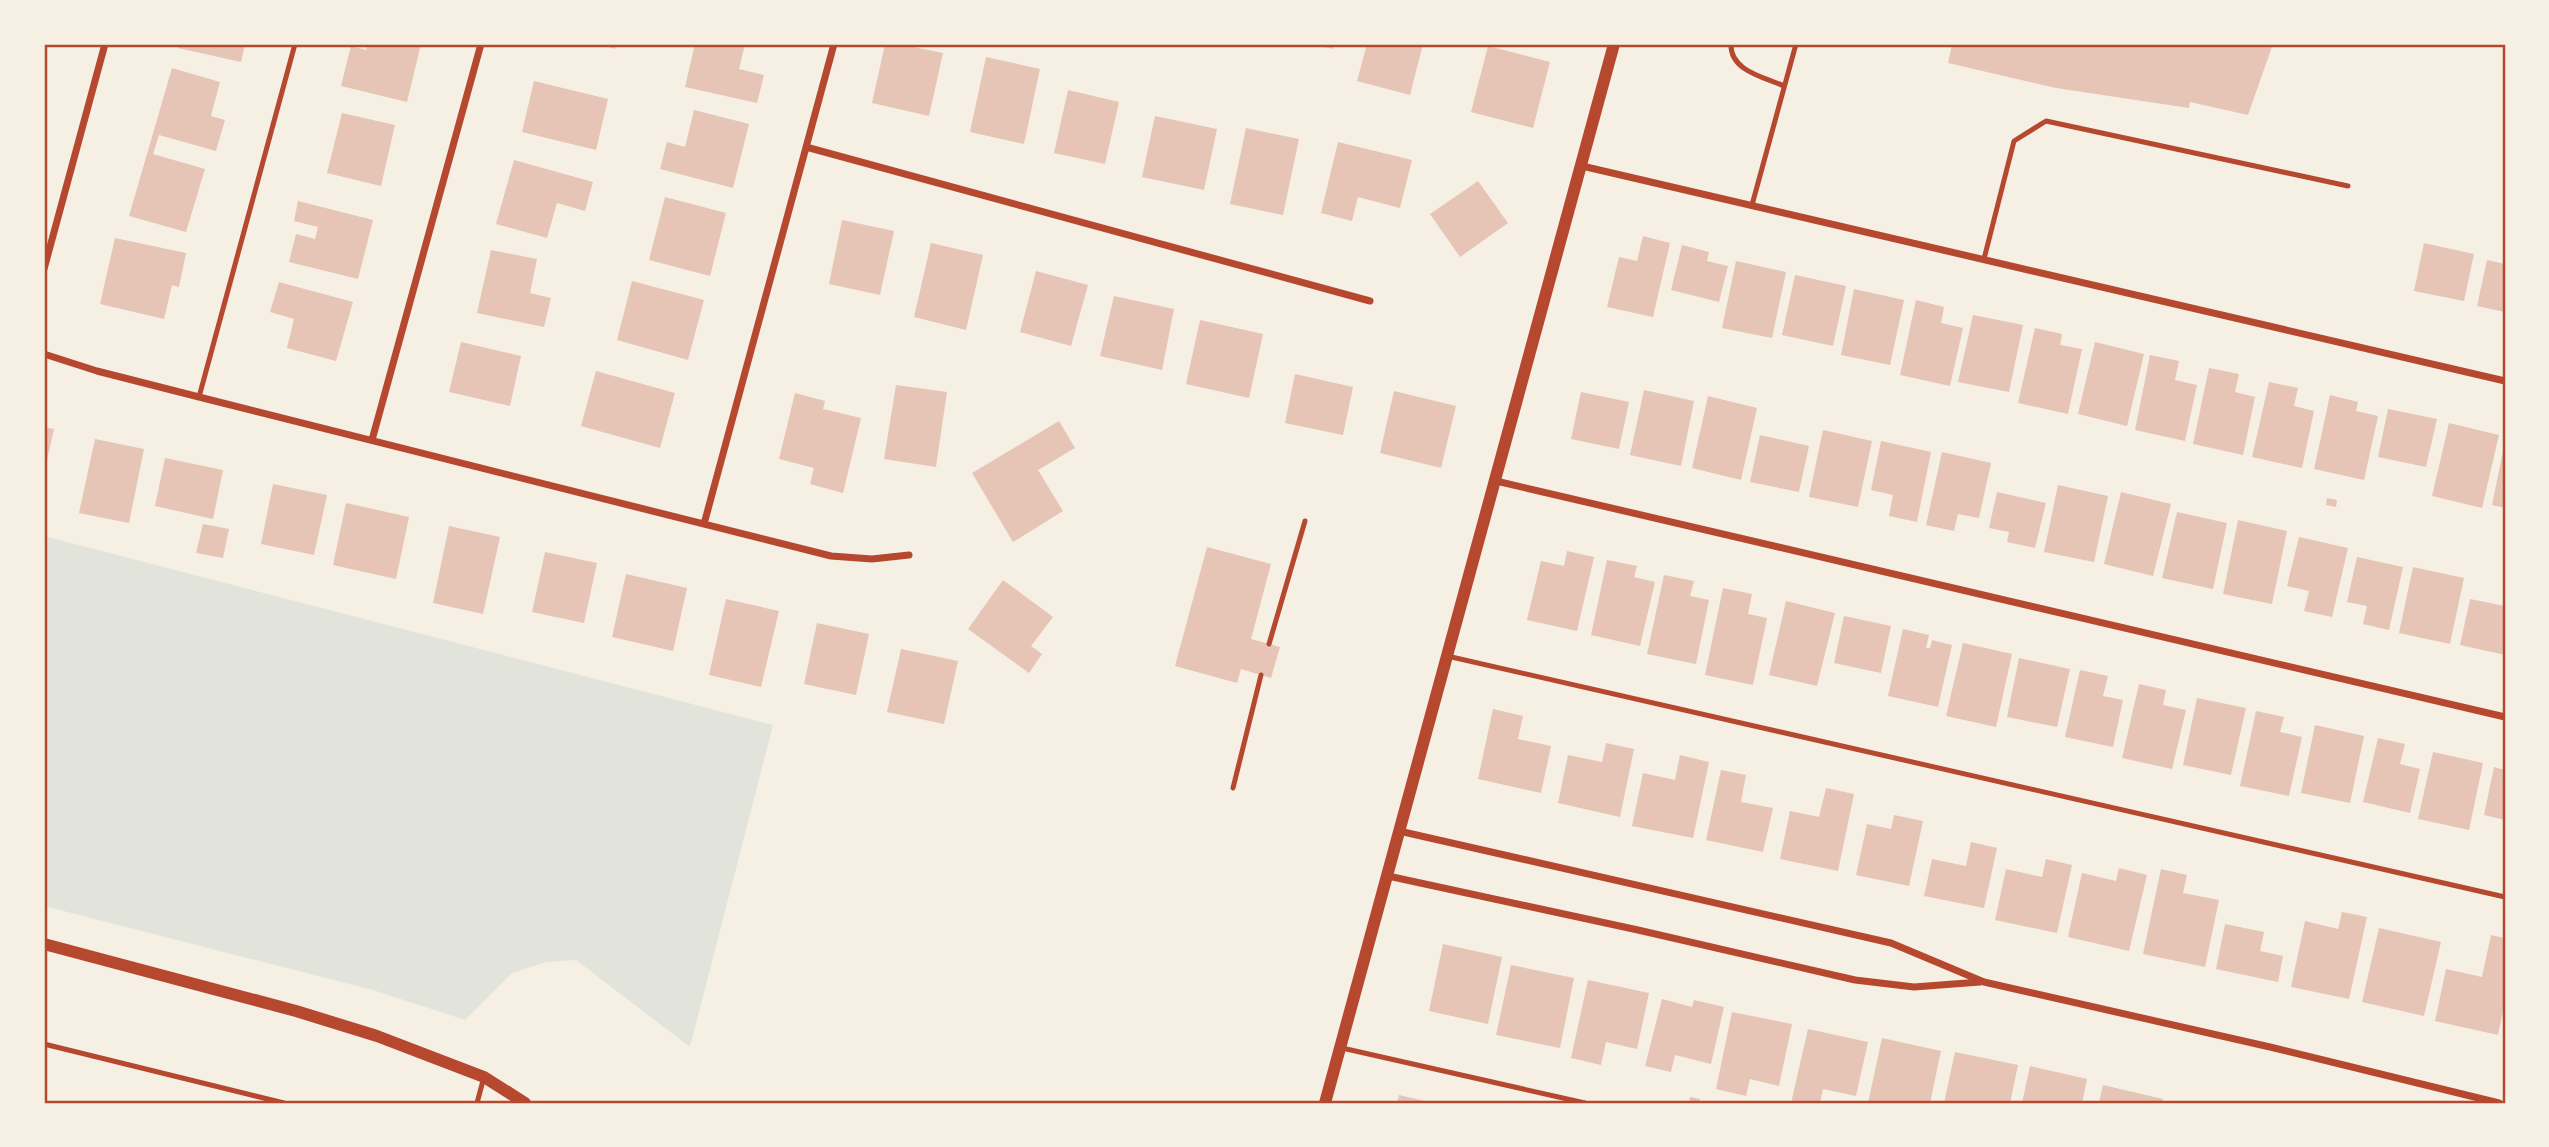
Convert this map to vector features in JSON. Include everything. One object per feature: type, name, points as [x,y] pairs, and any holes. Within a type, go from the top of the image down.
[{"type":"street","points":[[44,269],[105,44]]},
{"type":"street","points":[[372,440],[481,44]]},
{"type":"street","points":[[704,524],[834,44]]},
{"type":"street","points":[[1325,1103],[1614,44]]},
{"type":"street","points":[[806,147],[1370,301]]},
{"type":"street","points":[[1582,166],[2505,381]]},
{"type":"street","points":[[44,354],[97,371],[831,556],[872,559],[909,555]]},
{"type":"street","points":[[1496,481],[2505,717]]},
{"type":"street","points":[[1398,831],[1891,943],[1984,982],[2270,1046],[2499,1103]]},
{"type":"street","points":[[1388,876],[1855,980],[1914,987],[1984,982]]},
{"type":"street","points":[[44,944],[308,1014],[377,1036],[484,1077],[525,1103]]},
{"type":"lane","points":[[199,397],[295,44]]},
{"type":"lane","points":[[1731,44],[1731,53],[1742,68],[1784,86]]},
{"type":"lane","points":[[1752,205],[1796,44]]},
{"type":"lane","points":[[1984,258],[2014,141],[2046,121],[2348,186]]},
{"type":"lane","points":[[1269,644],[1305,520]]},
{"type":"lane","points":[[1447,656],[2505,897]]},
{"type":"lane","points":[[1233,788],[1261,675]]},
{"type":"lane","points":[[44,1044],[284,1103]]},
{"type":"lane","points":[[1341,1048],[1585,1103]]},
{"type":"lane","points":[[477,1103],[484,1077]]},
{"type":"shaded area","points":[[44,536],[773,725],[690,1047],[576,960],[546,962],[512,973],[465,1020],[373,990],[44,906]]},
{"type":"building","points":[[179,44],[245,44],[241,62],[178,48]]},
{"type":"building","points":[[368,44],[421,44],[407,102],[341,86],[351,46],[366,50]]},
{"type":"building","points":[[598,44],[616,44],[615,49]]},
{"type":"building","points":[[695,44],[745,44],[739,69],[764,75],[757,103],[685,87]]},
{"type":"building","points":[[885,44],[899,44],[943,53],[929,116],[872,103]]},
{"type":"building","points":[[1311,44],[1334,44],[1333,49]]},
{"type":"building","points":[[1367,44],[1423,44],[1410,95],[1357,81]]},
{"type":"building","points":[[1952,44],[2273,44],[2248,115],[2190,102],[2189,108],[2056,88],[1948,63]]},
{"type":"building","points":[[1488,46],[1550,62],[1533,128],[1471,112]]},
{"type":"building","points":[[986,57],[1040,69],[1024,144],[970,132]]},
{"type":"building","points":[[172,68],[220,82],[211,116],[225,120],[216,151],[159,135],[153,154],[205,169],[186,232],[129,216]]},
{"type":"building","points":[[534,81],[608,99],[596,150],[522,132]]},
{"type":"building","points":[[1068,90],[1119,102],[1105,164],[1054,153]]},
{"type":"building","points":[[694,110],[749,124],[733,188],[660,169],[667,142],[685,147]]},
{"type":"building","points":[[342,113],[395,125],[381,186],[327,173]]},
{"type":"building","points":[[1155,116],[1217,129],[1204,190],[1142,177]]},
{"type":"building","points":[[1246,128],[1299,139],[1283,215],[1230,204]]},
{"type":"building","points":[[1338,142],[1412,160],[1400,208],[1358,197],[1352,221],[1321,213]]},
{"type":"building","points":[[514,160],[593,182],[585,211],[557,203],[547,238],[496,224]]},
{"type":"building","points":[[1478,181],[1508,223],[1460,257],[1430,214]]},
{"type":"building","points":[[665,197],[726,213],[710,276],[649,260]]},
{"type":"building","points":[[298,201],[373,220],[358,279],[289,262],[296,234],[315,239],[318,227],[294,221]]},
{"type":"building","points":[[842,220],[894,231],[880,295],[829,284]]},
{"type":"building","points":[[1643,236],[1670,243],[1653,317],[1607,307],[1619,257],[1637,261]]},
{"type":"building","points":[[115,238],[186,253],[179,287],[172,285],[164,319],[100,304]]},
{"type":"building","points":[[931,243],[983,255],[966,330],[914,317]]},
{"type":"building","points":[[2424,243],[2474,254],[2464,301],[2414,291]]},
{"type":"building","points":[[1682,245],[1709,252],[1707,261],[1728,266],[1719,302],[1671,290]]},
{"type":"building","points":[[491,250],[537,259],[530,293],[551,298],[544,327],[477,313]]},
{"type":"building","points":[[2487,260],[2505,264],[2505,312],[2477,306]]},
{"type":"building","points":[[1736,261],[1786,272],[1772,338],[1722,328]]},
{"type":"building","points":[[1036,271],[1088,285],[1071,346],[1020,332]]},
{"type":"building","points":[[1795,275],[1846,286],[1833,346],[1782,335]]},
{"type":"building","points":[[632,281],[704,300],[688,360],[617,340]]},
{"type":"building","points":[[279,282],[353,302],[336,361],[287,348],[294,319],[270,312]]},
{"type":"building","points":[[1854,289],[1904,300],[1890,365],[1841,355]]},
{"type":"building","points":[[1114,296],[1174,309],[1162,370],[1100,356]]},
{"type":"building","points":[[1916,300],[1944,307],[1941,323],[1963,328],[1950,386],[1900,375]]},
{"type":"building","points":[[1973,315],[2023,325],[2009,392],[1958,382]]},
{"type":"building","points":[[1200,320],[1263,334],[1249,398],[1186,384]]},
{"type":"building","points":[[2035,328],[2062,334],[2060,345],[2082,349],[2068,414],[2018,403]]},
{"type":"building","points":[[461,342],[521,356],[510,406],[449,392]]},
{"type":"building","points":[[2095,342],[2144,354],[2127,426],[2078,414]]},
{"type":"building","points":[[2150,355],[2179,361],[2175,380],[2197,385],[2185,441],[2135,430]]},
{"type":"building","points":[[2209,368],[2239,374],[2235,392],[2255,397],[2243,455],[2193,444]]},
{"type":"building","points":[[596,371],[675,393],[660,448],[581,426]]},
{"type":"building","points":[[1295,374],[1353,387],[1343,435],[1285,423]]},
{"type":"building","points":[[2269,382],[2298,388],[2294,406],[2314,411],[2302,468],[2252,457]]},
{"type":"building","points":[[896,385],[947,392],[936,467],[884,459]]},
{"type":"building","points":[[1644,390],[1694,401],[1681,466],[1630,455]]},
{"type":"building","points":[[1394,391],[1456,406],[1441,468],[1380,453]]},
{"type":"building","points":[[1581,392],[1629,402],[1619,449],[1571,439]]},
{"type":"building","points":[[795,393],[825,401],[823,409],[861,418],[843,493],[810,484],[814,468],[779,459]]},
{"type":"building","points":[[2330,395],[2358,402],[2356,411],[2378,416],[2364,480],[2314,469]]},
{"type":"building","points":[[1708,396],[1757,408],[1741,480],[1692,468]]},
{"type":"building","points":[[2388,409],[2437,419],[2426,467],[2378,457]]},
{"type":"building","points":[[1059,421],[1075,448],[1038,470],[1063,511],[1013,542],[972,473]]},
{"type":"building","points":[[2449,423],[2499,435],[2482,508],[2432,496]]},
{"type":"building","points":[[44,427],[54,429],[45,469],[44,469]]},
{"type":"building","points":[[1823,430],[1872,441],[1858,507],[1809,497]]},
{"type":"building","points":[[1760,435],[1809,446],[1799,492],[1750,482]]},
{"type":"building","points":[[95,439],[144,449],[129,523],[79,513]]},
{"type":"building","points":[[1881,441],[1931,452],[1917,522],[1889,516],[1893,495],[1871,490]]},
{"type":"building","points":[[2505,446],[2505,508],[2492,505]]},
{"type":"building","points":[[1942,452],[1991,463],[1979,518],[1958,514],[1954,531],[1926,525]]},
{"type":"building","points":[[165,458],[223,470],[213,519],[155,506]]},
{"type":"building","points":[[273,484],[327,495],[314,555],[261,544]]},
{"type":"building","points":[[2058,485],[2108,496],[2094,562],[2044,552]]},
{"type":"building","points":[[1997,492],[2046,503],[2035,548],[2007,542],[2009,532],[1989,528]]},
{"type":"building","points":[[2121,492],[2171,504],[2153,576],[2104,564]]},
{"type":"building","points":[[2327,498],[2337,500],[2336,507],[2326,505]]},
{"type":"building","points":[[346,503],[409,517],[396,579],[333,565]]},
{"type":"building","points":[[2177,512],[2227,523],[2213,589],[2162,578]]},
{"type":"building","points":[[2238,520],[2287,531],[2272,604],[2223,594]]},
{"type":"building","points":[[203,524],[229,529],[223,558],[196,553]]},
{"type":"building","points":[[449,526],[500,537],[483,614],[433,603]]},
{"type":"building","points":[[2299,537],[2348,548],[2332,617],[2304,611],[2309,591],[2287,586]]},
{"type":"building","points":[[1207,547],[1271,564],[1251,639],[1280,647],[1271,678],[1241,669],[1237,683],[1175,666]]},
{"type":"building","points":[[1567,551],[1594,557],[1577,631],[1527,620],[1541,561],[1564,566]]},
{"type":"building","points":[[545,552],[597,563],[584,623],[532,612]]},
{"type":"building","points":[[2357,557],[2403,567],[2389,630],[2363,624],[2367,606],[2347,602]]},
{"type":"building","points":[[1607,560],[1637,566],[1634,577],[1655,582],[1640,646],[1591,635]]},
{"type":"building","points":[[2413,567],[2464,578],[2450,644],[2399,633]]},
{"type":"building","points":[[626,574],[687,588],[673,651],[612,637]]},
{"type":"building","points":[[1664,575],[1694,581],[1690,596],[1709,600],[1696,664],[1647,654]]},
{"type":"building","points":[[1003,580],[1053,617],[1031,646],[1042,654],[1029,673],[968,629]]},
{"type":"building","points":[[1723,588],[1752,594],[1748,614],[1767,618],[1753,685],[1705,675]]},
{"type":"building","points":[[726,599],[779,611],[761,687],[709,675]]},
{"type":"building","points":[[2470,599],[2505,606],[2505,655],[2460,645]]},
{"type":"building","points":[[1786,601],[1835,613],[1817,686],[1769,675]]},
{"type":"building","points":[[1844,616],[1891,626],[1881,673],[1834,663]]},
{"type":"building","points":[[817,623],[869,634],[856,695],[804,684]]},
{"type":"building","points":[[1903,629],[1929,635],[1926,648],[1930,648],[1932,640],[1952,645],[1938,707],[1888,696]]},
{"type":"building","points":[[1963,643],[2012,654],[1996,727],[1946,716]]},
{"type":"building","points":[[901,649],[958,661],[944,724],[887,712]]},
{"type":"building","points":[[2019,658],[2070,669],[2057,727],[2007,717]]},
{"type":"building","points":[[2080,670],[2108,676],[2103,696],[2123,700],[2113,747],[2065,737]]},
{"type":"building","points":[[2139,684],[2166,690],[2163,705],[2186,710],[2172,769],[2122,758]]},
{"type":"building","points":[[2197,698],[2246,708],[2231,775],[2183,765]]},
{"type":"building","points":[[1493,709],[1523,716],[1518,739],[1551,746],[1541,793],[1478,779]]},
{"type":"building","points":[[2256,711],[2284,717],[2280,732],[2302,737],[2289,796],[2240,786]]},
{"type":"building","points":[[2315,725],[2364,736],[2350,803],[2301,793]]},
{"type":"building","points":[[2378,738],[2405,744],[2400,764],[2420,769],[2410,813],[2363,802]]},
{"type":"building","points":[[1606,743],[1634,749],[1620,817],[1558,803],[1568,755],[1602,762]]},
{"type":"building","points":[[2433,752],[2483,763],[2469,830],[2418,819]]},
{"type":"building","points":[[1680,755],[1709,762],[1693,838],[1632,826],[1643,773],[1675,780]]},
{"type":"building","points":[[2494,767],[2505,770],[2505,820],[2484,815]]},
{"type":"building","points":[[1721,770],[1746,775],[1741,802],[1773,808],[1763,852],[1706,840]]},
{"type":"building","points":[[1826,788],[1854,794],[1838,871],[1780,859],[1790,811],[1819,817]]},
{"type":"building","points":[[1894,815],[1923,821],[1909,886],[1856,875],[1867,824],[1891,829]]},
{"type":"building","points":[[1971,842],[1997,848],[1984,908],[1924,896],[1932,859],[1966,866]]},
{"type":"building","points":[[2046,859],[2072,865],[2057,933],[1995,920],[2006,869],[2042,877]]},
{"type":"building","points":[[2119,868],[2147,875],[2129,951],[2068,937],[2082,873],[2116,881]]},
{"type":"building","points":[[2161,869],[2187,875],[2183,893],[2219,900],[2205,967],[2143,954]]},
{"type":"building","points":[[2342,912],[2367,917],[2349,999],[2291,987],[2305,921],[2338,929]]},
{"type":"building","points":[[2225,924],[2264,932],[2260,951],[2283,956],[2278,982],[2216,969]]},
{"type":"building","points":[[2379,928],[2441,942],[2424,1016],[2362,1002]]},
{"type":"building","points":[[2491,935],[2505,938],[2505,1001],[2498,1035],[2435,1021],[2446,969],[2482,977]]},
{"type":"building","points":[[1443,944],[1502,957],[1488,1024],[1429,1011]]},
{"type":"building","points":[[1511,965],[1574,978],[1560,1048],[1496,1035]]},
{"type":"building","points":[[1588,980],[1649,993],[1637,1049],[1606,1042],[1601,1065],[1571,1058]]},
{"type":"building","points":[[1662,999],[1692,1007],[1694,1000],[1724,1007],[1711,1064],[1675,1055],[1671,1072],[1645,1066]]},
{"type":"building","points":[[1732,1012],[1792,1024],[1779,1086],[1750,1079],[1746,1096],[1716,1089]]},
{"type":"building","points":[[1808,1029],[1868,1042],[1856,1096],[1823,1089],[1820,1103],[1791,1103]]},
{"type":"building","points":[[1882,1038],[1941,1051],[1930,1103],[1868,1103]]},
{"type":"building","points":[[1955,1052],[2018,1065],[2010,1103],[1944,1103]]},
{"type":"building","points":[[2030,1066],[2087,1079],[2082,1103],[2022,1103]]},
{"type":"building","points":[[2103,1085],[2163,1099],[2162,1103],[2099,1103]]},
{"type":"building","points":[[1399,1095],[1429,1102],[1429,1103],[1397,1103]]},
{"type":"building","points":[[1690,1097],[1700,1099],[1699,1103],[1689,1103]]}]
